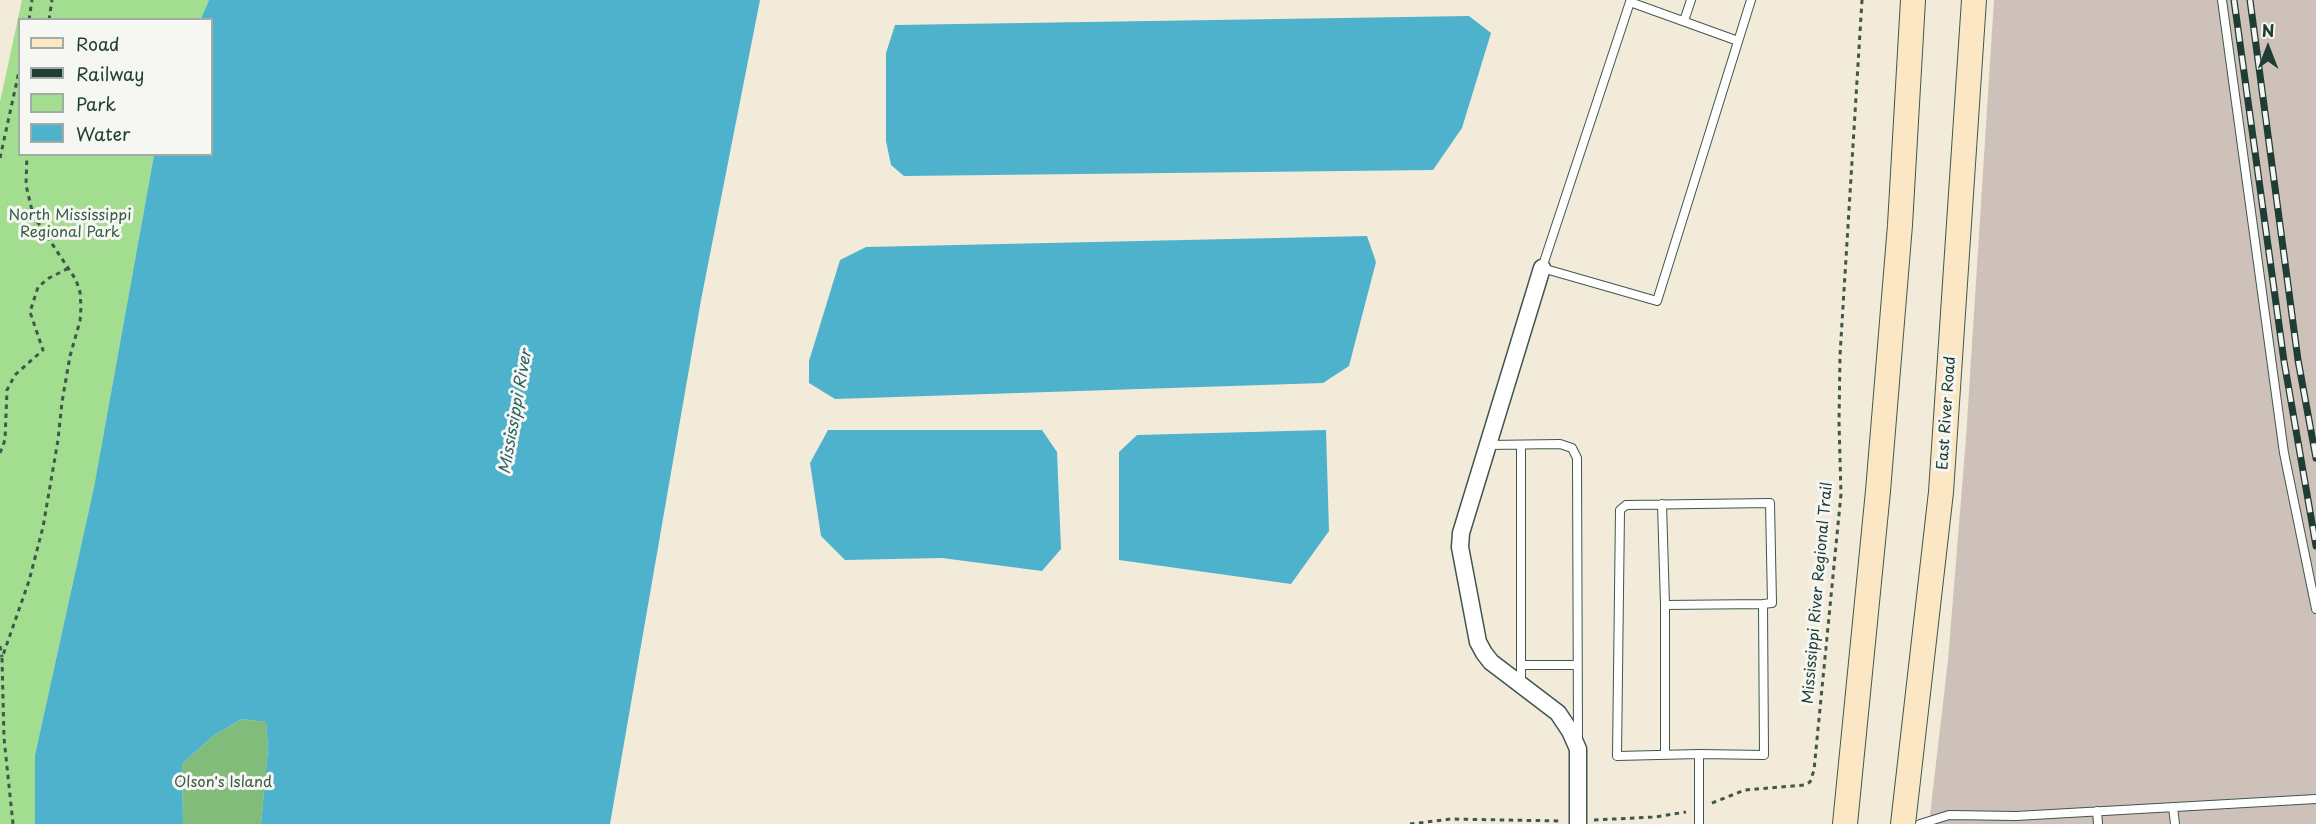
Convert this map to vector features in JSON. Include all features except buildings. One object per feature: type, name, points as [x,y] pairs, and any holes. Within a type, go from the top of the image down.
[{"type":"street","points":[[1845,824],[1880,468],[1900,225],[1912,0]]},
{"type":"street","name":"East River Road","points":[[1903,824],[1941,492],[1974,0]]},
{"type":"street","points":[[1542,268],[1461,533],[1461,563],[1481,648],[1491,662],[1558,713],[1570,731],[1578,749],[1578,822]]},
{"type":"lane","points":[[1684,21],[1691,0]]},
{"type":"lane","points":[[1738,41],[1630,2],[1542,268],[1657,301],[1751,0]]},
{"type":"lane","points":[[2222,0],[2284,453],[2316,609]]},
{"type":"lane","points":[[1488,445],[1560,444],[1572,448],[1577,458],[1578,749]]},
{"type":"lane","points":[[1521,445],[1521,685]]},
{"type":"lane","points":[[1665,605],[1772,603],[1770,503],[1626,505],[1620,510],[1617,756],[1699,754],[1764,756],[1763,604]]},
{"type":"lane","points":[[1662,504],[1665,755]]},
{"type":"lane","points":[[1521,665],[1577,665]]},
{"type":"lane","points":[[1699,754],[1699,824]]},
{"type":"lane","points":[[1920,824],[1949,815],[2016,820],[2097,812],[2316,799]]},
{"type":"lane","points":[[2173,807],[2175,824]]},
{"type":"lane","points":[[2097,812],[2098,824]]},
{"type":"path","points":[[29,18],[32,0]]},
{"type":"path","points":[[49,18],[52,0]]},
{"type":"path","name":"Mississippi River Regional Trail","points":[[1410,824],[1451,819],[1578,822],[1655,817],[1699,809],[1745,790],[1804,785],[1810,782],[1814,770],[1841,494],[1840,355],[1862,0]]},
{"type":"path","points":[[0,158],[18,76]]},
{"type":"path","points":[[2,658],[29,581],[43,527],[70,356],[80,321],[80,292],[69,268],[33,215],[26,185],[27,156]]},
{"type":"path","points":[[0,453],[5,440],[7,390],[15,375],[43,350],[30,312],[38,287],[49,278],[69,268]]},
{"type":"path","points":[[0,646],[4,738],[13,824]]},
{"type":"shaded area","points":[[1994,0],[2316,0],[2316,824],[1929,824],[1948,660],[1966,438]]},
{"type":"green space","name":"North Mississippi Regional Park","points":[[22,0],[209,0],[201,18],[18,18]]},
{"type":"green space","name":"North Mississippi Regional Park","points":[[18,19],[18,156],[154,156],[94,487],[35,755],[35,824],[0,824],[0,102]]},
{"type":"green space","name":"Olson's Island","points":[[242,719],[266,722],[268,749],[261,824],[183,824],[182,764],[213,736]]},
{"type":"water","name":"Mississippi River","points":[[209,0],[760,0],[701,300],[610,824],[261,824],[268,749],[266,722],[242,719],[213,736],[182,764],[183,824],[35,824],[35,755],[94,487],[154,156],[213,156],[213,18],[201,18]]},
{"type":"water","points":[[1469,16],[1491,33],[1462,128],[1433,170],[904,176],[891,165],[886,141],[886,53],[895,25]]},
{"type":"water","points":[[1367,236],[1376,262],[1349,366],[1323,383],[835,399],[809,383],[809,361],[840,260],[866,247]]},
{"type":"water","points":[[828,430],[1042,430],[1057,452],[1061,549],[1042,571],[942,558],[845,560],[821,536],[810,463]]},
{"type":"water","points":[[1326,430],[1329,531],[1291,584],[1119,560],[1119,452],[1137,435]]},
{"type":"railway","points":[[2234,0],[2284,361],[2316,546]]},
{"type":"railway","points":[[2250,0],[2298,360],[2316,458]]}]
